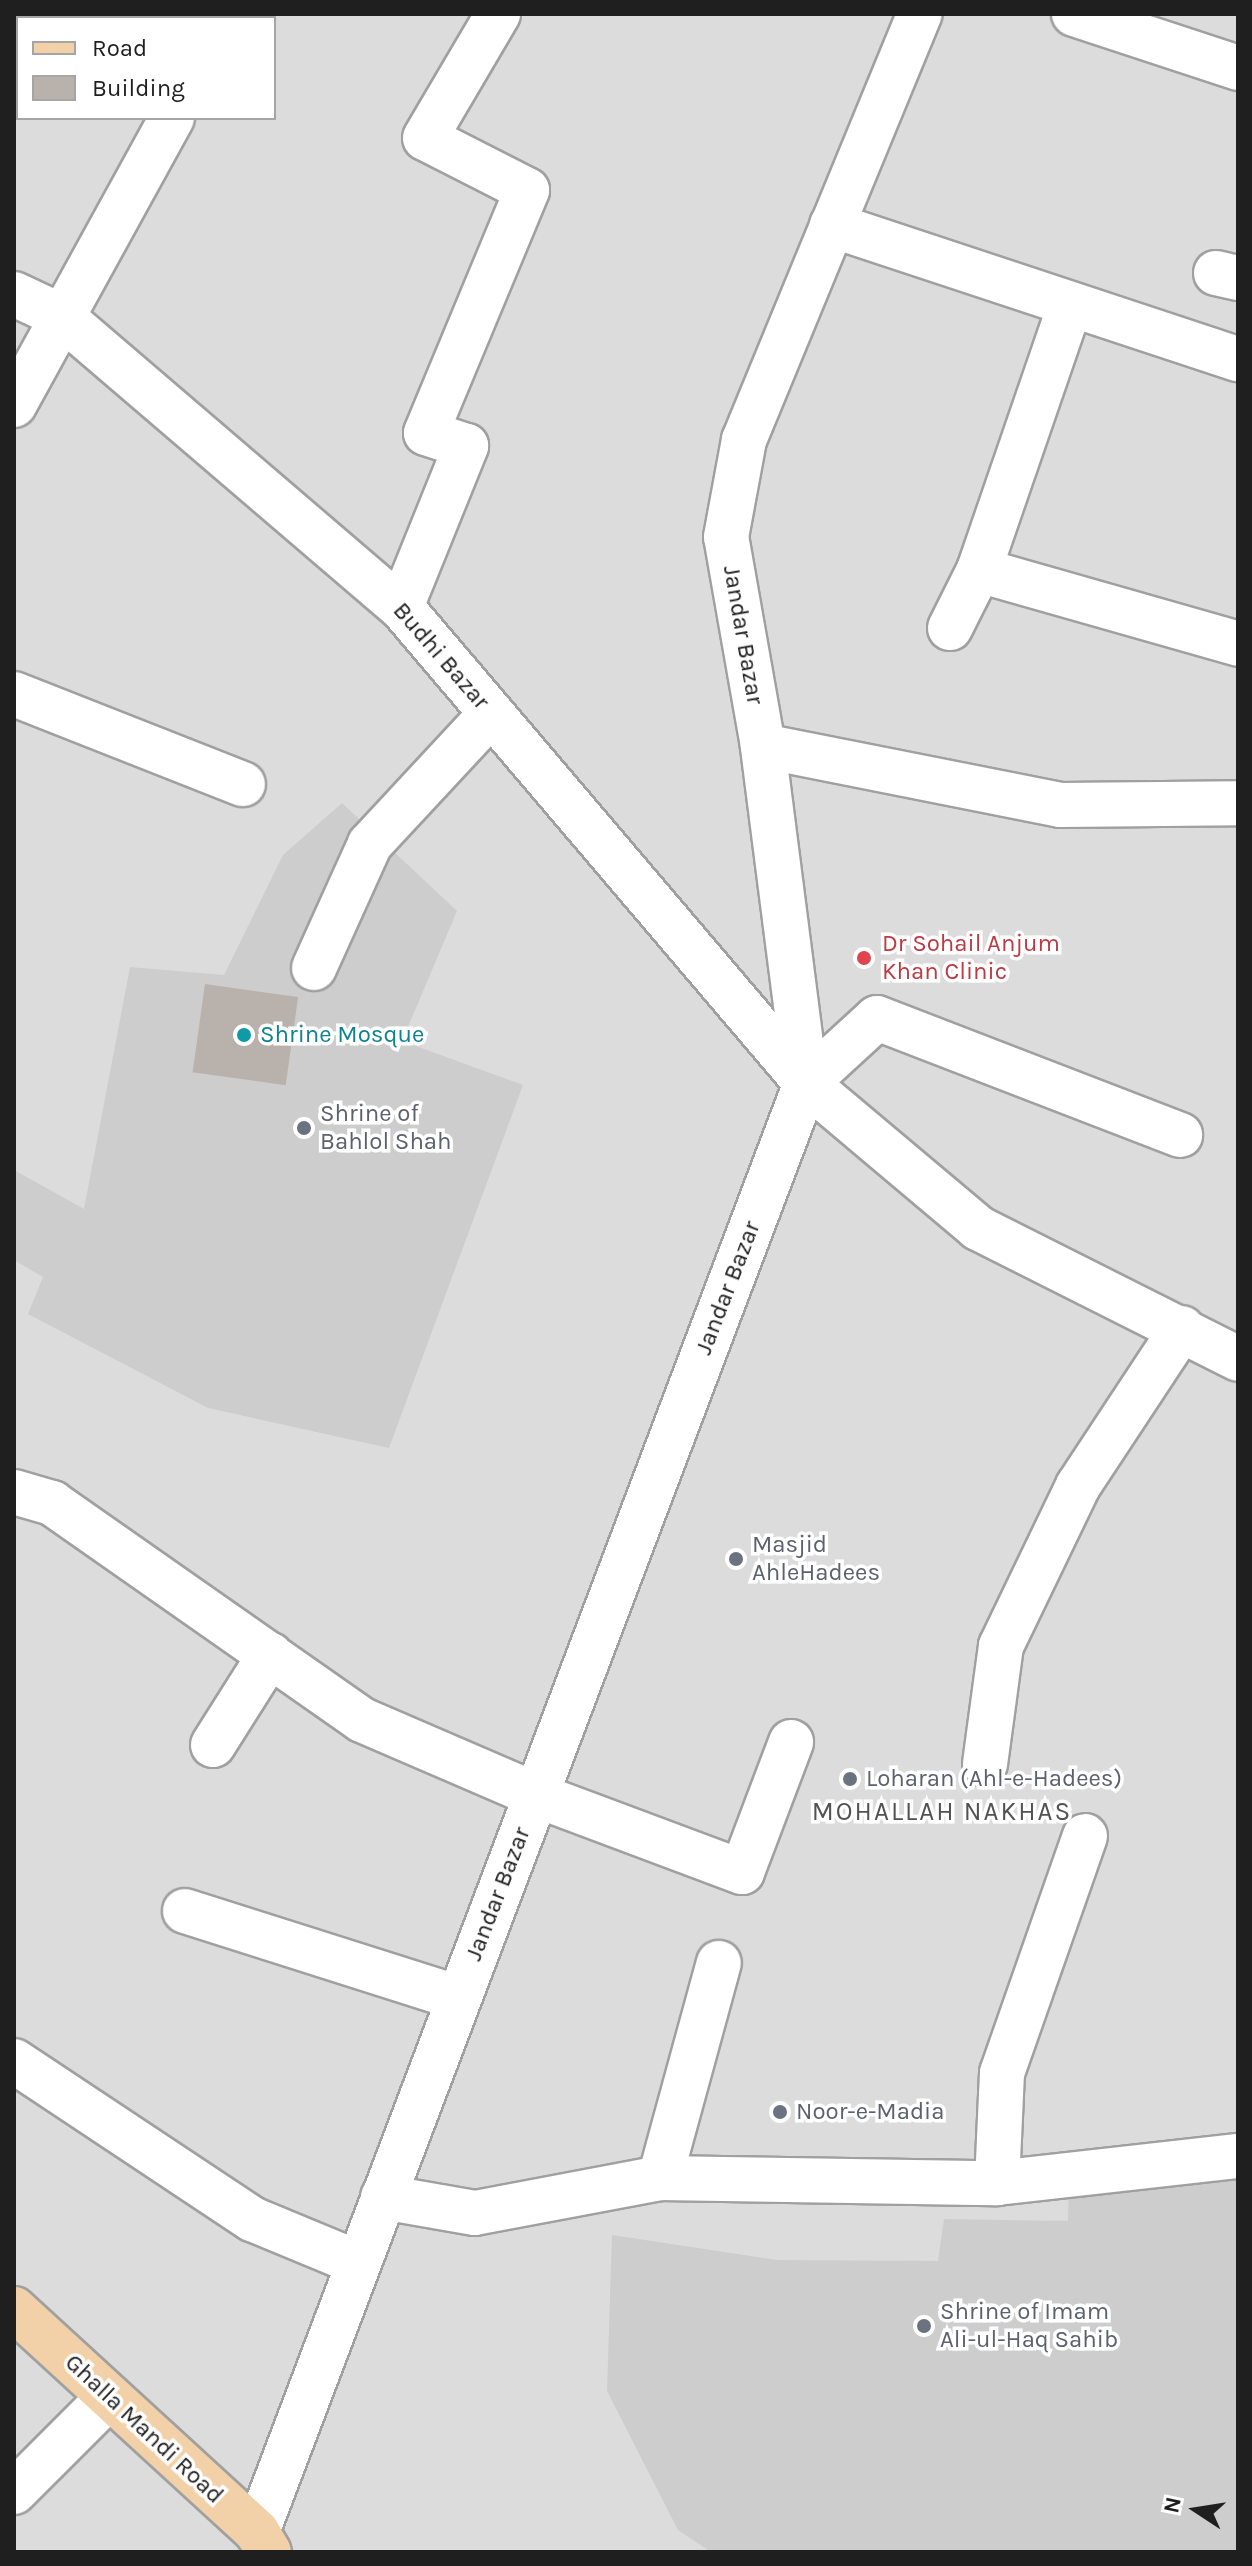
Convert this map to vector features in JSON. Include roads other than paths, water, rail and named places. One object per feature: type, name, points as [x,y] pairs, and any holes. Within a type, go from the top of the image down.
[{"type":"main road","name":"Ghalla Mandi Road","points":[[14,2309],[263,2542]]},
{"type":"street","points":[[401,607],[466,446],[426,433],[527,190],[425,138],[498,14]]},
{"type":"street","name":"Jandar Bazar","points":[[263,2542],[358,2263],[806,1083],[763,746],[726,537],[744,440],[920,14]]},
{"type":"street","points":[[1074,14],[1238,68]]},
{"type":"street","points":[[14,405],[171,120]]},
{"type":"street","points":[[832,225],[1238,359]]},
{"type":"street","name":"Budhi Bazar","points":[[14,294],[61,316],[401,607],[806,1083],[978,1228],[1182,1328],[1238,1359]]},
{"type":"street","points":[[950,628],[979,570],[1070,305]]},
{"type":"street","points":[[979,570],[1238,644]]},
{"type":"street","points":[[15,696],[243,784]]},
{"type":"street","points":[[314,968],[370,844],[491,714]]},
{"type":"street","points":[[763,746],[1061,805],[1238,803]]},
{"type":"street","points":[[806,1083],[877,1018],[1180,1135]]},
{"type":"street","points":[[985,1764],[1001,1646],[1078,1486],[1182,1328]]},
{"type":"street","points":[[14,1492],[52,1503],[362,1720],[536,1795],[742,1872],[791,1742]]},
{"type":"street","points":[[213,1745],[270,1655]]},
{"type":"street","points":[[997,2183],[1002,2073],[1085,1836]]},
{"type":"street","points":[[185,1911],[459,1998]]},
{"type":"street","points":[[660,2178],[719,1963]]},
{"type":"street","points":[[14,2061],[252,2219],[358,2263]]},
{"type":"street","points":[[383,2197],[475,2213],[660,2178],[997,2183],[1238,2156]]},
{"type":"street","points":[[14,2492],[109,2397]]},
{"type":"place","name":"Dr Sohail Anjum Khan Clinic","points":[[864,958]]},
{"type":"place","name":"Shrine Mosque","points":[[244,1035]]},
{"type":"place","name":"Shrine of Bahlol Shah","points":[[304,1128]]},
{"type":"place","name":"Masjid AhleHadees","points":[[736,1559]]},
{"type":"place","name":"Loharan (Ahl-e-Hadees)","points":[[850,1779]]},
{"type":"place","name":"Noor-e-Madia","points":[[780,2112]]},
{"type":"place","name":"Shrine of Imam Ali-ul-Haq Sahib","points":[[924,2326]]},
{"type":"district","name":"MOHALLAH NAKHAS","points":[[942,1812]]}]
